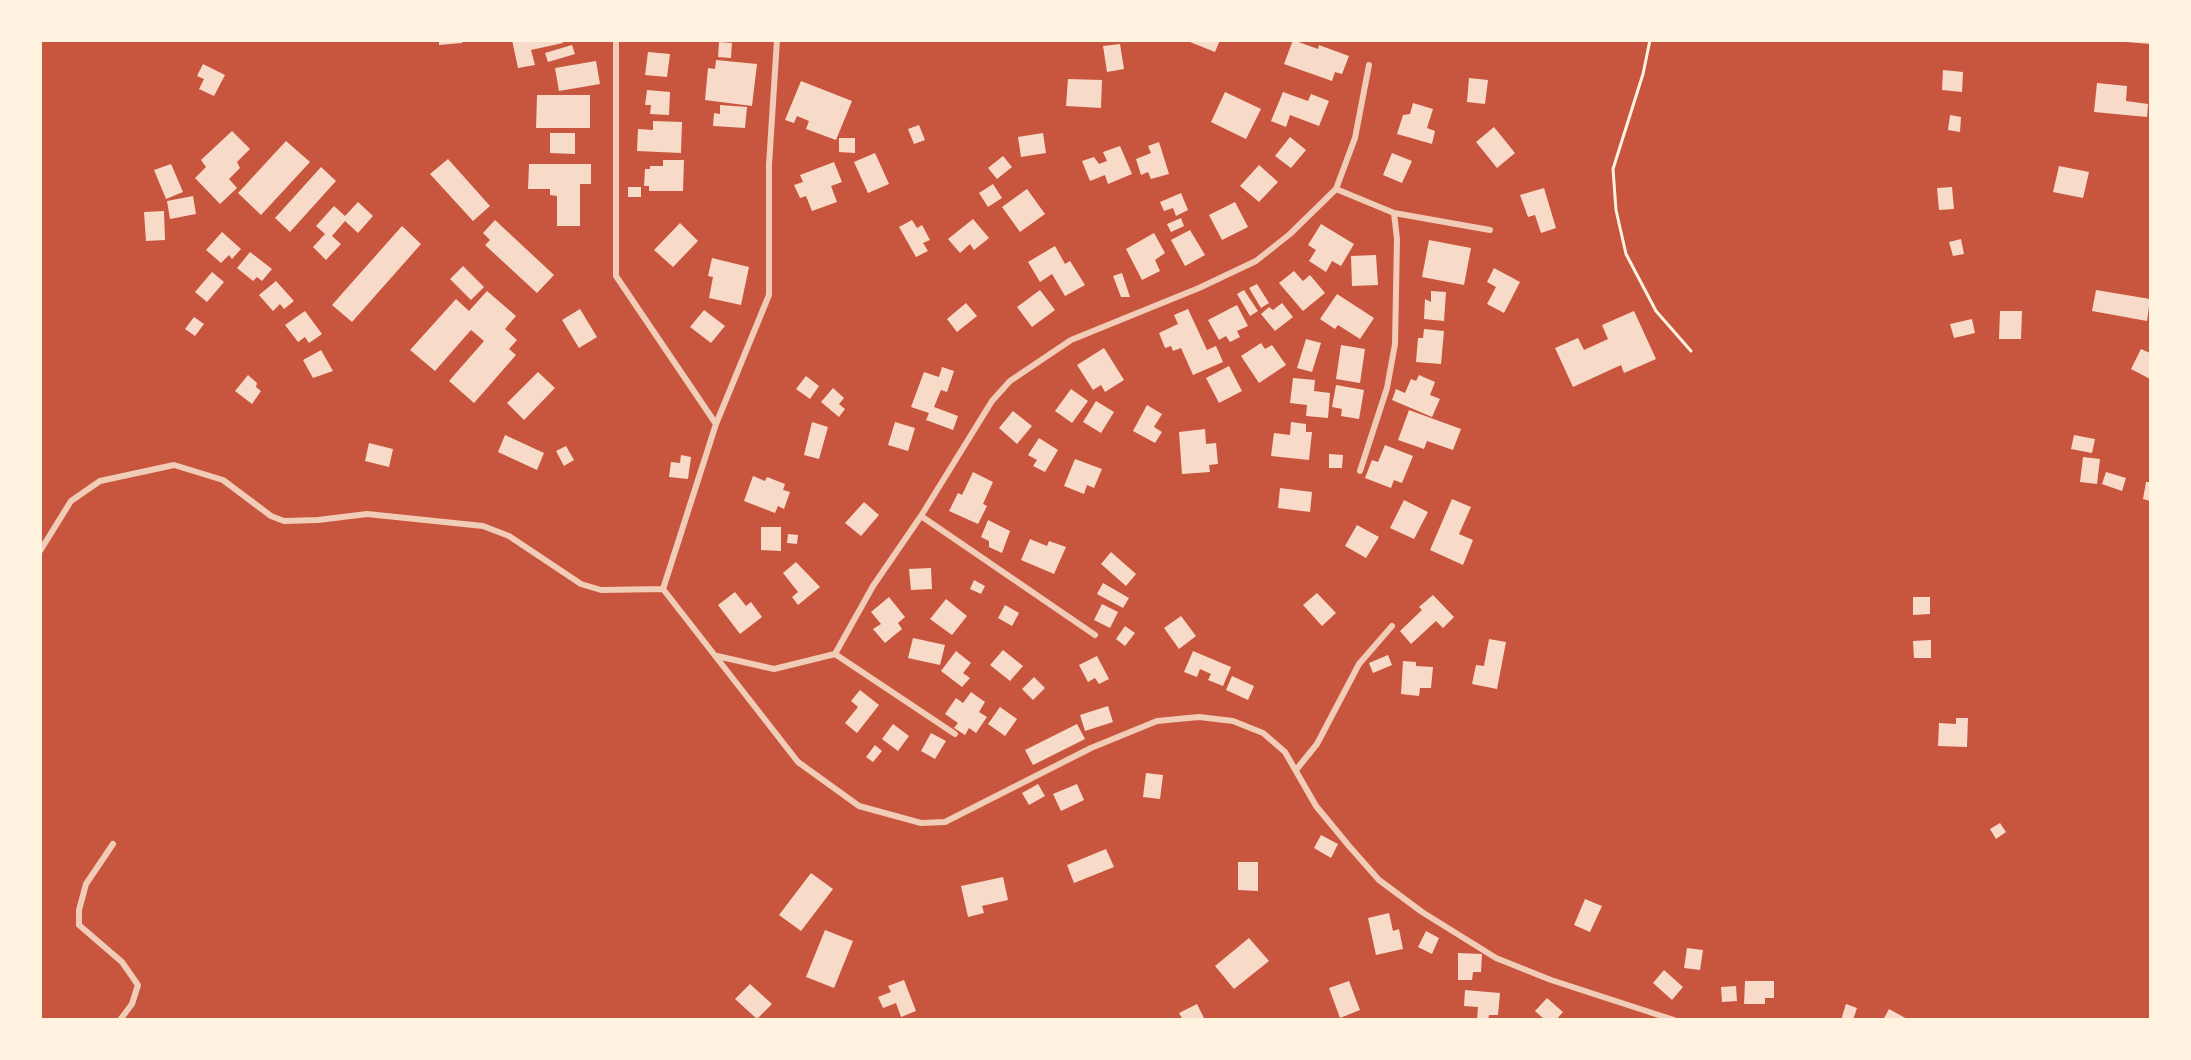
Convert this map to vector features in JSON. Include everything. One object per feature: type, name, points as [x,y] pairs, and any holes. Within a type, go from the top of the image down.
[{"type":"street","points":[[616,40],[616,276],[716,424]]},
{"type":"street","points":[[663,589],[716,424],[769,295],[770,165],[777,40]]},
{"type":"street","points":[[717,656],[774,669],[835,654],[873,586],[921,516],[992,400],[1010,381],[1071,340],[1199,288],[1256,261],[1290,234],[1336,189],[1355,138],[1369,64]]},
{"type":"street","points":[[1336,189],[1394,213],[1490,230]]},
{"type":"street","points":[[1360,471],[1387,388],[1395,344],[1397,238],[1394,213]]},
{"type":"street","points":[[40,551],[71,501],[100,481],[174,465],[223,480],[271,516],[284,521],[318,520],[368,514],[483,526],[509,536],[580,584],[601,590],[663,589]]},
{"type":"street","points":[[921,516],[1095,635]]},
{"type":"street","points":[[663,589],[798,762],[859,806],[921,823],[945,822],[1091,748],[1157,721],[1199,717],[1233,721],[1263,733],[1285,752],[1316,806],[1379,880],[1422,912],[1496,958],[1551,980],[1674,1020]]},
{"type":"street","points":[[1296,770],[1317,744],[1359,664],[1392,627]]},
{"type":"street","points":[[835,654],[955,734]]},
{"type":"street","points":[[113,844],[86,884],[79,910],[79,925],[122,962],[138,986],[132,1004],[120,1020]]},
{"type":"path","points":[[1650,40],[1643,74],[1613,169],[1616,210],[1626,254],[1656,311],[1691,351]]},
{"type":"building","points":[[439,40],[462,40],[462,43],[439,45]]},
{"type":"building","points":[[512,40],[562,40],[563,43],[531,50],[535,65],[518,68]]},
{"type":"building","points":[[1185,40],[1220,40],[1215,52]]},
{"type":"building","points":[[1293,40],[1318,49],[1319,45],[1349,56],[1342,74],[1335,72],[1332,81],[1284,64]]},
{"type":"building","points":[[2126,40],[2150,40],[2150,44],[2126,42]]},
{"type":"building","points":[[719,42],[732,43],[731,58],[718,57]]},
{"type":"building","points":[[1120,44],[1124,69],[1107,72],[1103,46]]},
{"type":"building","points":[[572,45],[575,54],[548,62],[545,53]]},
{"type":"building","points":[[648,52],[670,54],[667,77],[645,75]]},
{"type":"building","points":[[716,60],[757,64],[752,106],[705,100],[708,68],[715,69]]},
{"type":"building","points":[[596,61],[600,84],[559,91],[555,68]]},
{"type":"building","points":[[203,64],[225,75],[214,96],[199,89],[204,79],[197,76]]},
{"type":"building","points":[[1943,70],[1963,72],[1962,92],[1942,90]]},
{"type":"building","points":[[1469,78],[1488,80],[1485,104],[1467,102]]},
{"type":"building","points":[[1068,79],[1102,80],[1101,108],[1066,106]]},
{"type":"building","points":[[801,81],[852,101],[836,140],[806,129],[809,121],[797,116],[794,123],[785,120]]},
{"type":"building","points":[[2097,83],[2127,86],[2126,101],[2148,104],[2147,117],[2094,112]]},
{"type":"building","points":[[647,90],[670,92],[669,115],[650,114],[651,105],[645,105]]},
{"type":"building","points":[[1225,92],[1261,109],[1246,139],[1211,122]]},
{"type":"building","points":[[1283,92],[1308,101],[1311,94],[1329,101],[1319,126],[1290,115],[1286,127],[1271,121]]},
{"type":"building","points":[[537,95],[590,95],[590,128],[536,128]]},
{"type":"building","points":[[1413,103],[1433,109],[1427,128],[1435,131],[1432,144],[1397,134],[1403,115],[1410,114]]},
{"type":"building","points":[[720,105],[747,107],[745,128],[713,126],[714,113],[720,114]]},
{"type":"building","points":[[1950,115],[1961,117],[1960,132],[1948,130]]},
{"type":"building","points":[[653,121],[682,122],[681,153],[637,151],[638,129],[653,130]]},
{"type":"building","points":[[919,125],[925,140],[914,144],[908,129]]},
{"type":"building","points":[[1494,127],[1515,153],[1497,168],[1476,142]]},
{"type":"building","points":[[232,131],[250,149],[237,162],[240,168],[229,179],[237,188],[220,204],[195,178],[206,167],[201,160]]},
{"type":"building","points":[[550,133],[575,133],[575,154],[550,153]]},
{"type":"building","points":[[1043,133],[1046,153],[1021,157],[1018,137]]},
{"type":"building","points":[[1290,137],[1306,150],[1291,168],[1275,156]]},
{"type":"building","points":[[839,138],[855,138],[855,153],[839,152]]},
{"type":"building","points":[[286,141],[310,162],[261,215],[238,193]]},
{"type":"building","points":[[1159,142],[1169,174],[1151,179],[1148,172],[1141,175],[1136,159],[1151,153],[1148,146]]},
{"type":"building","points":[[1120,146],[1132,174],[1108,184],[1105,175],[1090,181],[1082,161],[1094,157],[1099,164],[1107,161],[1103,152]]},
{"type":"building","points":[[875,153],[889,184],[868,193],[854,162]]},
{"type":"building","points":[[1392,153],[1412,161],[1402,183],[1383,175]]},
{"type":"building","points":[[1003,156],[1012,167],[997,179],[988,168]]},
{"type":"building","points":[[448,159],[490,206],[473,221],[430,174]]},
{"type":"building","points":[[663,160],[684,160],[683,191],[649,191],[649,186],[644,186],[645,169],[650,169],[650,166],[663,166]]},
{"type":"building","points":[[834,162],[842,182],[831,186],[837,202],[812,211],[806,196],[800,198],[794,185],[803,182],[800,175]]},
{"type":"building","points":[[171,164],[183,192],[166,199],[154,170]]},
{"type":"building","points":[[529,164],[591,164],[591,184],[580,184],[580,226],[557,226],[557,196],[550,195],[550,189],[528,189]]},
{"type":"building","points":[[1259,165],[1278,182],[1259,202],[1240,186]]},
{"type":"building","points":[[2059,166],[2089,172],[2083,198],[2053,192]]},
{"type":"building","points":[[321,167],[336,181],[290,232],[275,218]]},
{"type":"building","points":[[993,184],[1002,198],[988,207],[979,193]]},
{"type":"building","points":[[628,187],[641,187],[641,197],[628,197]]},
{"type":"building","points":[[1952,187],[1954,209],[1939,210],[1937,188]]},
{"type":"building","points":[[1544,188],[1556,228],[1541,233],[1535,215],[1528,217],[1520,195]]},
{"type":"building","points":[[1027,189],[1045,214],[1020,232],[1002,207]]},
{"type":"building","points":[[1181,193],[1188,210],[1176,216],[1173,208],[1164,211],[1160,202]]},
{"type":"building","points":[[193,196],[196,214],[170,219],[167,201]]},
{"type":"building","points":[[358,202],[373,216],[358,233],[345,221],[332,236],[341,244],[326,260],[313,247],[325,234],[316,226],[334,206],[345,216]]},
{"type":"building","points":[[1235,202],[1248,227],[1222,240],[1209,215]]},
{"type":"building","points":[[164,211],[165,240],[146,241],[144,212]]},
{"type":"building","points":[[1181,218],[1184,226],[1171,232],[1167,224]]},
{"type":"building","points":[[973,219],[989,238],[974,250],[970,244],[960,253],[948,239]]},
{"type":"building","points":[[495,220],[554,275],[537,293],[485,245],[490,240],[483,233]]},
{"type":"building","points":[[912,220],[917,228],[922,225],[930,240],[923,243],[928,251],[916,257],[899,227]]},
{"type":"building","points":[[680,223],[698,241],[673,267],[654,250]]},
{"type":"building","points":[[1321,224],[1354,244],[1341,266],[1332,261],[1326,272],[1309,261],[1316,250],[1308,245]]},
{"type":"building","points":[[402,226],[421,244],[352,322],[332,305]]},
{"type":"building","points":[[1190,230],[1205,255],[1185,266],[1171,240]]},
{"type":"building","points":[[222,232],[241,249],[232,259],[229,255],[221,263],[206,250]]},
{"type":"building","points":[[1154,233],[1165,253],[1155,260],[1160,271],[1142,280],[1126,249]]},
{"type":"building","points":[[1961,239],[1964,254],[1953,256],[1949,242]]},
{"type":"building","points":[[1429,240],[1471,248],[1464,285],[1422,277]]},
{"type":"building","points":[[1055,246],[1065,264],[1070,261],[1085,285],[1065,296],[1052,274],[1040,282],[1028,262]]},
{"type":"building","points":[[250,252],[272,269],[262,281],[257,277],[253,281],[237,268]]},
{"type":"building","points":[[1376,255],[1378,285],[1352,286],[1351,256]]},
{"type":"building","points":[[712,258],[749,267],[741,305],[709,298],[713,277],[708,276]]},
{"type":"building","points":[[463,266],[484,287],[471,300],[450,279]]},
{"type":"building","points":[[1494,268],[1520,282],[1504,313],[1487,304],[1496,287],[1487,282]]},
{"type":"building","points":[[1294,271],[1303,281],[1310,275],[1325,293],[1303,311],[1279,283]]},
{"type":"building","points":[[212,272],[224,282],[207,302],[195,292]]},
{"type":"building","points":[[1122,273],[1130,297],[1121,297],[1113,276]]},
{"type":"building","points":[[276,281],[294,301],[284,309],[280,304],[273,311],[259,295]]},
{"type":"building","points":[[1257,284],[1269,303],[1261,308],[1249,288]]},
{"type":"building","points":[[1040,290],[1055,310],[1032,327],[1017,307]]},
{"type":"building","points":[[1244,290],[1258,311],[1250,316],[1237,294]]},
{"type":"building","points":[[2096,290],[2150,299],[2147,321],[2092,311]]},
{"type":"building","points":[[487,291],[516,316],[505,329],[517,340],[509,349],[516,355],[474,403],[449,381],[484,341],[471,330],[435,371],[410,350],[456,299],[469,311]]},
{"type":"building","points":[[1431,291],[1446,292],[1444,321],[1424,319],[1425,299],[1431,302]]},
{"type":"building","points":[[1337,294],[1374,318],[1360,339],[1338,325],[1335,329],[1320,319]]},
{"type":"building","points":[[966,303],[977,316],[957,332],[947,319]]},
{"type":"building","points":[[1282,303],[1293,317],[1275,331],[1261,314],[1269,307],[1273,310]]},
{"type":"building","points":[[1237,305],[1248,326],[1237,331],[1240,337],[1230,342],[1226,336],[1219,340],[1208,320]]},
{"type":"building","points":[[580,309],[597,337],[579,348],[562,320]]},
{"type":"building","points":[[1188,309],[1207,350],[1216,346],[1223,362],[1193,375],[1181,348],[1173,351],[1171,346],[1165,348],[1159,333],[1178,324],[1174,315]]},
{"type":"building","points":[[704,310],[725,326],[711,343],[690,327]]},
{"type":"building","points":[[305,311],[322,334],[309,343],[305,337],[298,342],[285,325]]},
{"type":"building","points":[[1634,311],[1656,359],[1624,373],[1621,365],[1573,387],[1555,348],[1578,338],[1584,350],[1608,339],[1602,325]]},
{"type":"building","points":[[2000,311],[2022,311],[2021,339],[1999,339]]},
{"type":"building","points":[[194,317],[204,324],[195,336],[185,329]]},
{"type":"building","points":[[1972,319],[1975,333],[1954,338],[1950,324]]},
{"type":"building","points":[[1424,329],[1444,331],[1441,364],[1416,362],[1418,338],[1423,338]]},
{"type":"building","points":[[1306,339],[1321,343],[1312,372],[1297,368]]},
{"type":"building","points":[[1261,343],[1265,349],[1272,345],[1286,365],[1259,383],[1241,356]]},
{"type":"building","points":[[1341,345],[1365,349],[1360,383],[1336,379]]},
{"type":"building","points":[[1104,348],[1124,380],[1105,392],[1101,385],[1093,390],[1077,365]]},
{"type":"building","points":[[2141,349],[2150,353],[2150,379],[2131,369]]},
{"type":"building","points":[[321,350],[333,371],[313,378],[303,360]]},
{"type":"building","points":[[1229,366],[1242,391],[1219,403],[1206,378]]},
{"type":"building","points":[[942,367],[954,371],[947,392],[941,390],[934,407],[958,416],[953,430],[926,420],[929,413],[911,407],[924,372],[939,377]]},
{"type":"building","points":[[538,372],[555,388],[524,420],[507,403]]},
{"type":"building","points":[[248,375],[257,383],[256,387],[261,391],[252,404],[235,391]]},
{"type":"building","points":[[1419,375],[1435,382],[1430,395],[1440,399],[1432,417],[1392,400],[1396,389],[1405,393],[1411,379],[1416,381]]},
{"type":"building","points":[[806,376],[819,386],[810,399],[796,389]]},
{"type":"building","points":[[1293,378],[1315,380],[1314,391],[1330,393],[1328,418],[1306,416],[1307,405],[1290,403]]},
{"type":"building","points":[[1336,385],[1364,390],[1359,419],[1341,416],[1342,409],[1332,407]]},
{"type":"building","points":[[833,388],[844,398],[839,404],[845,409],[839,417],[821,402]]},
{"type":"building","points":[[1071,389],[1088,401],[1072,423],[1055,411]]},
{"type":"building","points":[[1096,401],[1114,412],[1101,433],[1083,422]]},
{"type":"building","points":[[1147,405],[1162,414],[1154,427],[1162,432],[1155,443],[1133,431]]},
{"type":"building","points":[[1409,410],[1461,429],[1453,450],[1427,441],[1424,449],[1398,440]]},
{"type":"building","points":[[1013,411],[1032,426],[1017,444],[999,428]]},
{"type":"building","points":[[812,422],[828,427],[819,459],[804,455]]},
{"type":"building","points":[[895,422],[915,428],[908,451],[888,445]]},
{"type":"building","points":[[1291,422],[1306,424],[1306,432],[1312,432],[1309,460],[1271,456],[1274,433],[1290,435]]},
{"type":"building","points":[[1205,429],[1206,444],[1216,443],[1218,464],[1209,465],[1210,472],[1182,474],[1179,432]]},
{"type":"building","points":[[505,435],[544,453],[537,470],[498,452]]},
{"type":"building","points":[[2074,435],[2095,439],[2092,453],[2071,449]]},
{"type":"building","points":[[1039,438],[1058,450],[1045,472],[1033,466],[1037,460],[1028,455]]},
{"type":"building","points":[[369,443],[393,449],[389,467],[365,461]]},
{"type":"building","points":[[1385,445],[1413,456],[1402,483],[1394,480],[1391,488],[1365,478],[1372,460],[1378,462]]},
{"type":"building","points":[[566,446],[574,460],[564,466],[556,451]]},
{"type":"building","points":[[1329,454],[1343,455],[1342,468],[1329,468]]},
{"type":"building","points":[[681,455],[691,457],[688,479],[669,477],[671,462],[680,463]]},
{"type":"building","points":[[2083,457],[2100,459],[2097,484],[2080,482]]},
{"type":"building","points":[[1075,459],[1102,469],[1094,488],[1087,485],[1084,494],[1064,486]]},
{"type":"building","points":[[973,472],[993,482],[983,504],[987,506],[978,524],[949,511],[958,493],[962,495]]},
{"type":"building","points":[[2106,472],[2126,478],[2122,491],[2102,484]]},
{"type":"building","points":[[753,476],[765,481],[767,477],[785,484],[783,490],[790,492],[784,509],[778,506],[775,513],[744,501]]},
{"type":"building","points":[[2146,482],[2150,482],[2150,501],[2143,499]]},
{"type":"building","points":[[1280,488],[1312,492],[1310,512],[1278,508]]},
{"type":"building","points":[[1452,499],[1471,507],[1459,534],[1473,540],[1463,565],[1430,550]]},
{"type":"building","points":[[1404,500],[1428,512],[1414,539],[1390,528]]},
{"type":"building","points":[[864,502],[879,515],[861,536],[845,523]]},
{"type":"building","points":[[988,520],[1010,531],[1002,553],[989,547],[989,541],[981,537]]},
{"type":"building","points":[[1357,525],[1379,537],[1366,558],[1345,546]]},
{"type":"building","points":[[761,527],[781,527],[781,551],[761,550]]},
{"type":"building","points":[[788,534],[798,535],[797,544],[787,543]]},
{"type":"building","points":[[1030,539],[1047,546],[1049,541],[1066,547],[1054,574],[1021,560]]},
{"type":"building","points":[[1111,552],[1136,574],[1126,586],[1101,564]]},
{"type":"building","points":[[796,562],[820,587],[798,605],[792,597],[798,592],[783,573]]},
{"type":"building","points":[[931,568],[932,589],[911,590],[909,569]]},
{"type":"building","points":[[974,580],[985,586],[981,594],[970,589]]},
{"type":"building","points":[[1103,583],[1129,598],[1123,608],[1097,594]]},
{"type":"building","points":[[735,592],[746,606],[751,602],[762,617],[740,634],[718,605]]},
{"type":"building","points":[[1317,593],[1336,613],[1322,626],[1303,605]]},
{"type":"building","points":[[1433,595],[1454,617],[1443,628],[1436,621],[1411,644],[1400,631],[1422,610],[1419,607]]},
{"type":"building","points":[[889,597],[905,617],[898,623],[902,629],[885,643],[873,629],[881,624],[871,612]]},
{"type":"building","points":[[1913,597],[1930,597],[1930,614],[1913,615]]},
{"type":"building","points":[[946,599],[967,616],[952,635],[930,619]]},
{"type":"building","points":[[1102,604],[1118,612],[1110,628],[1094,620]]},
{"type":"building","points":[[1005,605],[1019,613],[1012,626],[998,618]]},
{"type":"building","points":[[1181,616],[1196,636],[1179,649],[1164,628]]},
{"type":"building","points":[[1125,626],[1135,633],[1125,646],[1116,639]]},
{"type":"building","points":[[913,638],[945,645],[940,665],[908,658]]},
{"type":"building","points":[[1489,639],[1506,642],[1497,689],[1472,684],[1476,665],[1484,666]]},
{"type":"building","points":[[1931,640],[1931,658],[1914,658],[1913,641]]},
{"type":"building","points":[[1003,650],[1023,666],[1010,681],[990,665]]},
{"type":"building","points":[[956,651],[971,663],[963,673],[970,678],[962,687],[941,671]]},
{"type":"building","points":[[1193,651],[1231,667],[1223,686],[1208,680],[1211,674],[1200,669],[1197,677],[1184,672]]},
{"type":"building","points":[[1388,655],[1392,665],[1373,673],[1369,663]]},
{"type":"building","points":[[1097,656],[1109,679],[1099,684],[1095,678],[1088,682],[1079,665]]},
{"type":"building","points":[[1403,661],[1416,662],[1416,666],[1433,667],[1431,688],[1420,688],[1419,696],[1401,694]]},
{"type":"building","points":[[1232,676],[1254,686],[1248,700],[1226,690]]},
{"type":"building","points":[[1034,677],[1045,688],[1033,700],[1022,689]]},
{"type":"building","points":[[860,690],[879,705],[857,733],[845,723],[858,707],[851,701]]},
{"type":"building","points":[[971,692],[985,702],[979,712],[987,717],[976,733],[969,728],[965,735],[954,728],[958,723],[945,714],[956,698],[963,703]]},
{"type":"building","points":[[1108,706],[1113,722],[1085,731],[1080,715]]},
{"type":"building","points":[[1000,707],[1017,719],[1005,736],[988,724]]},
{"type":"building","points":[[1956,718],[1968,718],[1967,747],[1938,746],[1939,723],[1956,724]]},
{"type":"building","points":[[893,724],[909,736],[898,751],[882,739]]},
{"type":"building","points":[[1077,724],[1085,739],[1033,765],[1025,750]]},
{"type":"building","points":[[931,733],[946,741],[935,759],[921,751]]},
{"type":"building","points":[[875,745],[882,751],[873,762],[866,757]]},
{"type":"building","points":[[1146,773],[1163,775],[1160,799],[1143,797]]},
{"type":"building","points":[[1038,784],[1045,796],[1029,805],[1022,793]]},
{"type":"building","points":[[1077,784],[1084,800],[1061,811],[1053,794]]},
{"type":"building","points":[[2000,823],[2006,832],[1996,839],[1990,829]]},
{"type":"building","points":[[1321,835],[1338,844],[1331,858],[1314,848]]},
{"type":"building","points":[[1106,849],[1114,867],[1074,883],[1067,865]]},
{"type":"building","points":[[1238,862],[1258,862],[1258,891],[1238,890]]},
{"type":"building","points":[[811,873],[833,889],[801,931],[779,915]]},
{"type":"building","points":[[1003,877],[1008,900],[982,906],[984,913],[968,917],[961,886]]},
{"type":"building","points":[[1585,899],[1602,906],[1590,932],[1574,925]]},
{"type":"building","points":[[1389,913],[1393,931],[1399,929],[1403,949],[1376,955],[1368,918]]},
{"type":"building","points":[[825,930],[853,941],[834,988],[806,977]]},
{"type":"building","points":[[1426,931],[1439,938],[1432,954],[1418,947]]},
{"type":"building","points":[[1249,938],[1269,961],[1234,989],[1215,966]]},
{"type":"building","points":[[1687,948],[1703,950],[1700,970],[1684,968]]},
{"type":"building","points":[[1458,953],[1482,954],[1481,972],[1473,972],[1472,980],[1458,980]]},
{"type":"building","points":[[1664,970],[1683,987],[1672,1000],[1653,983]]},
{"type":"building","points":[[904,980],[916,1011],[901,1017],[896,1003],[883,1008],[878,997],[891,992],[888,986]]},
{"type":"building","points":[[1349,981],[1360,1010],[1340,1018],[1329,988]]},
{"type":"building","points":[[1745,981],[1774,981],[1774,998],[1765,998],[1765,1004],[1744,1004]]},
{"type":"building","points":[[750,984],[772,1004],[757,1019],[735,999]]},
{"type":"building","points":[[1736,986],[1737,1001],[1722,1002],[1721,987]]},
{"type":"building","points":[[1465,990],[1500,993],[1498,1015],[1489,1015],[1488,1020],[1477,1020],[1478,1007],[1464,1006]]},
{"type":"building","points":[[1547,998],[1563,1012],[1556,1020],[1545,1020],[1535,1011]]},
{"type":"building","points":[[1197,1004],[1205,1020],[1183,1020],[1179,1013]]},
{"type":"building","points":[[1846,1004],[1857,1008],[1853,1020],[1841,1020]]},
{"type":"building","points":[[1889,1009],[1909,1020],[1883,1020]]}]
